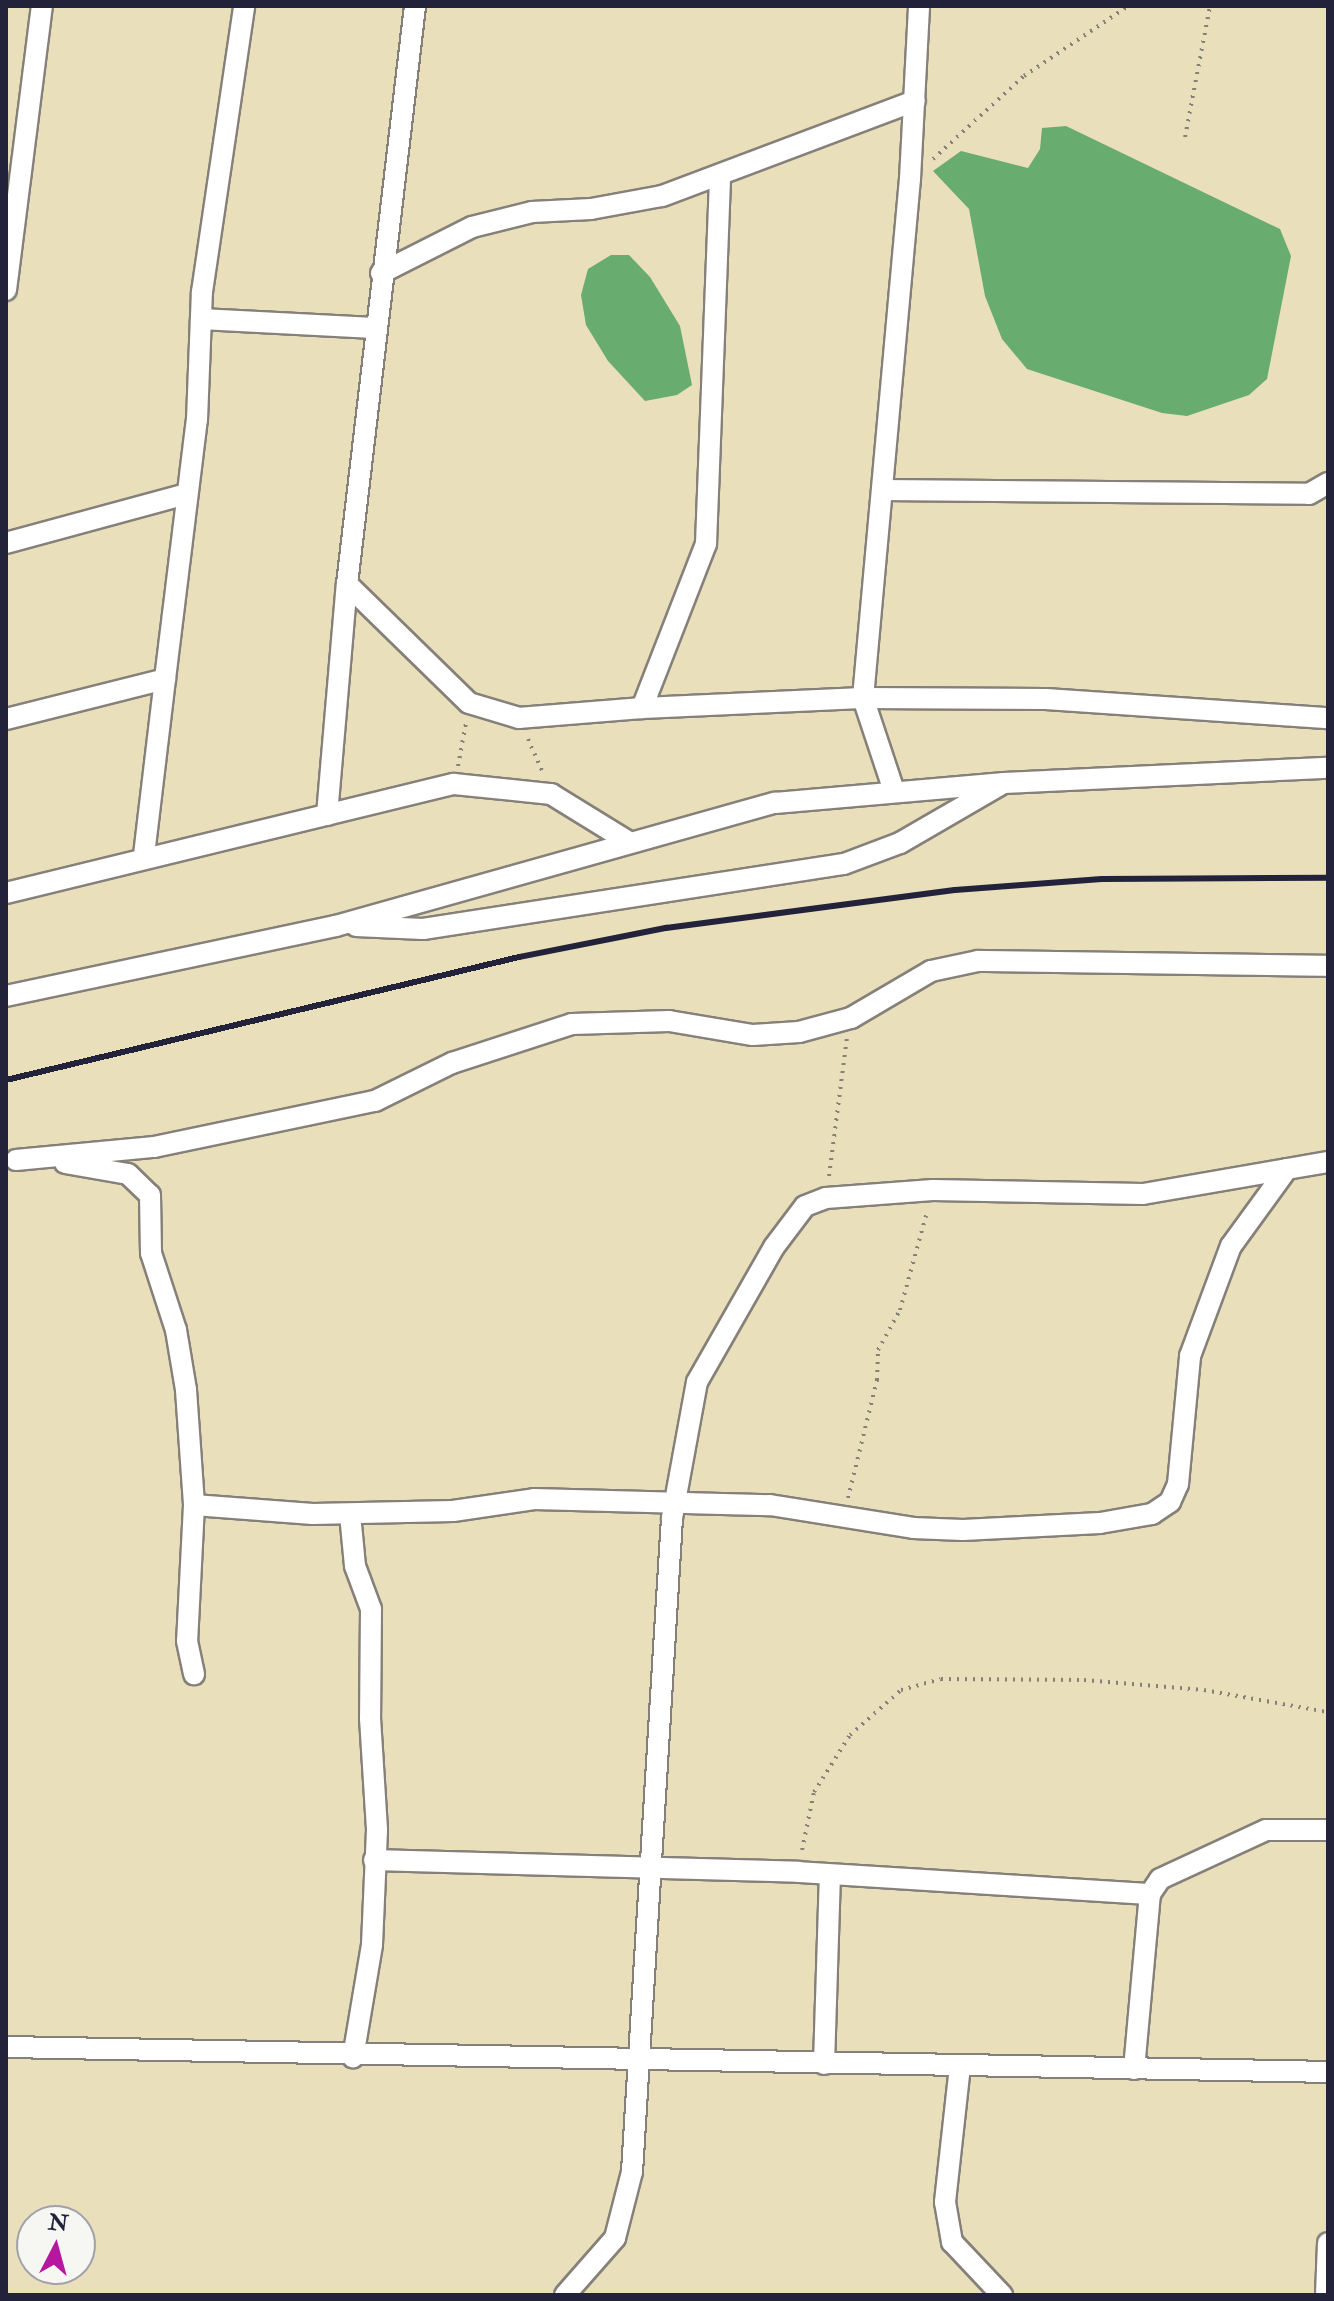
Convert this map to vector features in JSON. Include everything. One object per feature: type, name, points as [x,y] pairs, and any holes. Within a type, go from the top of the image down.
[{"type":"street","points":[[6,290],[14,133],[42,6]]},
{"type":"street","points":[[144,856],[197,420],[201,319],[244,6]]},
{"type":"street","points":[[327,815],[374,328],[415,6]]},
{"type":"street","points":[[894,791],[863,698],[910,179],[919,6]]},
{"type":"street","points":[[381,273],[502,218],[662,196],[915,101]]},
{"type":"street","points":[[642,708],[706,544],[720,176]]},
{"type":"street","points":[[201,319],[374,328]]},
{"type":"street","points":[[882,490],[1309,494],[1328,483]]},
{"type":"street","points":[[6,543],[186,494]]},
{"type":"street","points":[[347,584],[469,703],[519,718],[642,708],[863,698],[1032,698],[1328,718]]},
{"type":"street","points":[[6,719],[165,679]]},
{"type":"street","points":[[6,996],[336,926],[775,803],[1004,783],[1328,768]]},
{"type":"street","points":[[336,926],[423,929],[844,864],[900,843],[1004,783]]},
{"type":"street","points":[[6,893],[144,856],[454,784],[551,794],[629,842]]},
{"type":"street","points":[[11,1160],[154,1147],[375,1101],[452,1063],[572,1024],[669,1021],[753,1035],[799,1032],[851,1018],[931,971],[978,961],[1328,966]]},
{"type":"street","points":[[11,1160],[121,1172],[150,1195],[151,1253],[176,1330],[186,1390],[194,1505],[187,1641],[194,1674]]},
{"type":"street","points":[[565,2295],[615,2238],[632,2172],[642,2061],[674,1506],[697,1382],[774,1247],[805,1206],[826,1198],[933,1190],[1143,1194],[1328,1162]]},
{"type":"street","points":[[194,1505],[350,1514],[453,1511],[534,1499],[674,1506],[770,1505],[843,1517],[963,1530],[1132,1519],[1170,1502],[1178,1484],[1190,1356],[1231,1246],[1287,1169]]},
{"type":"street","points":[[350,1514],[355,1566],[371,1609],[374,1860],[372,1945],[353,2057]]},
{"type":"street","points":[[1134,2069],[1150,1894],[1160,1879],[1266,1830],[1328,1830]]},
{"type":"street","points":[[374,1860],[798,1872],[1150,1894]]},
{"type":"street","points":[[824,2064],[830,1876]]},
{"type":"street","points":[[6,2047],[353,2057],[1328,2072]]},
{"type":"street","points":[[960,2066],[945,2202],[952,2242],[1002,2295]]},
{"type":"street","points":[[1323,2294],[1328,2243]]},
{"type":"path","points":[[910,179],[1024,76],[1128,6]]},
{"type":"path","points":[[1185,137],[1210,6]]},
{"type":"path","points":[[454,784],[469,703]]},
{"type":"path","points":[[519,718],[551,794]]},
{"type":"path","points":[[826,1198],[836,1094],[851,1018]]},
{"type":"path","points":[[843,1517],[877,1380],[878,1350],[900,1310],[933,1190]]},
{"type":"path","points":[[798,1872],[814,1792],[850,1735],[901,1690],[941,1679],[1084,1680],[1204,1690],[1328,1712]]},
{"type":"green space","points":[[1066,126],[1280,229],[1291,256],[1267,379],[1249,395],[1187,416],[1162,413],[1027,369],[1002,339],[985,296],[969,209],[933,171],[961,151],[1028,168],[1040,149],[1042,128]]},
{"type":"green space","points":[[611,255],[629,255],[650,277],[680,326],[692,385],[677,395],[645,401],[608,361],[586,325],[581,295],[588,269]]},
{"type":"railway","points":[[6,1080],[519,957],[666,928],[955,890],[1102,879],[1328,878]]}]
